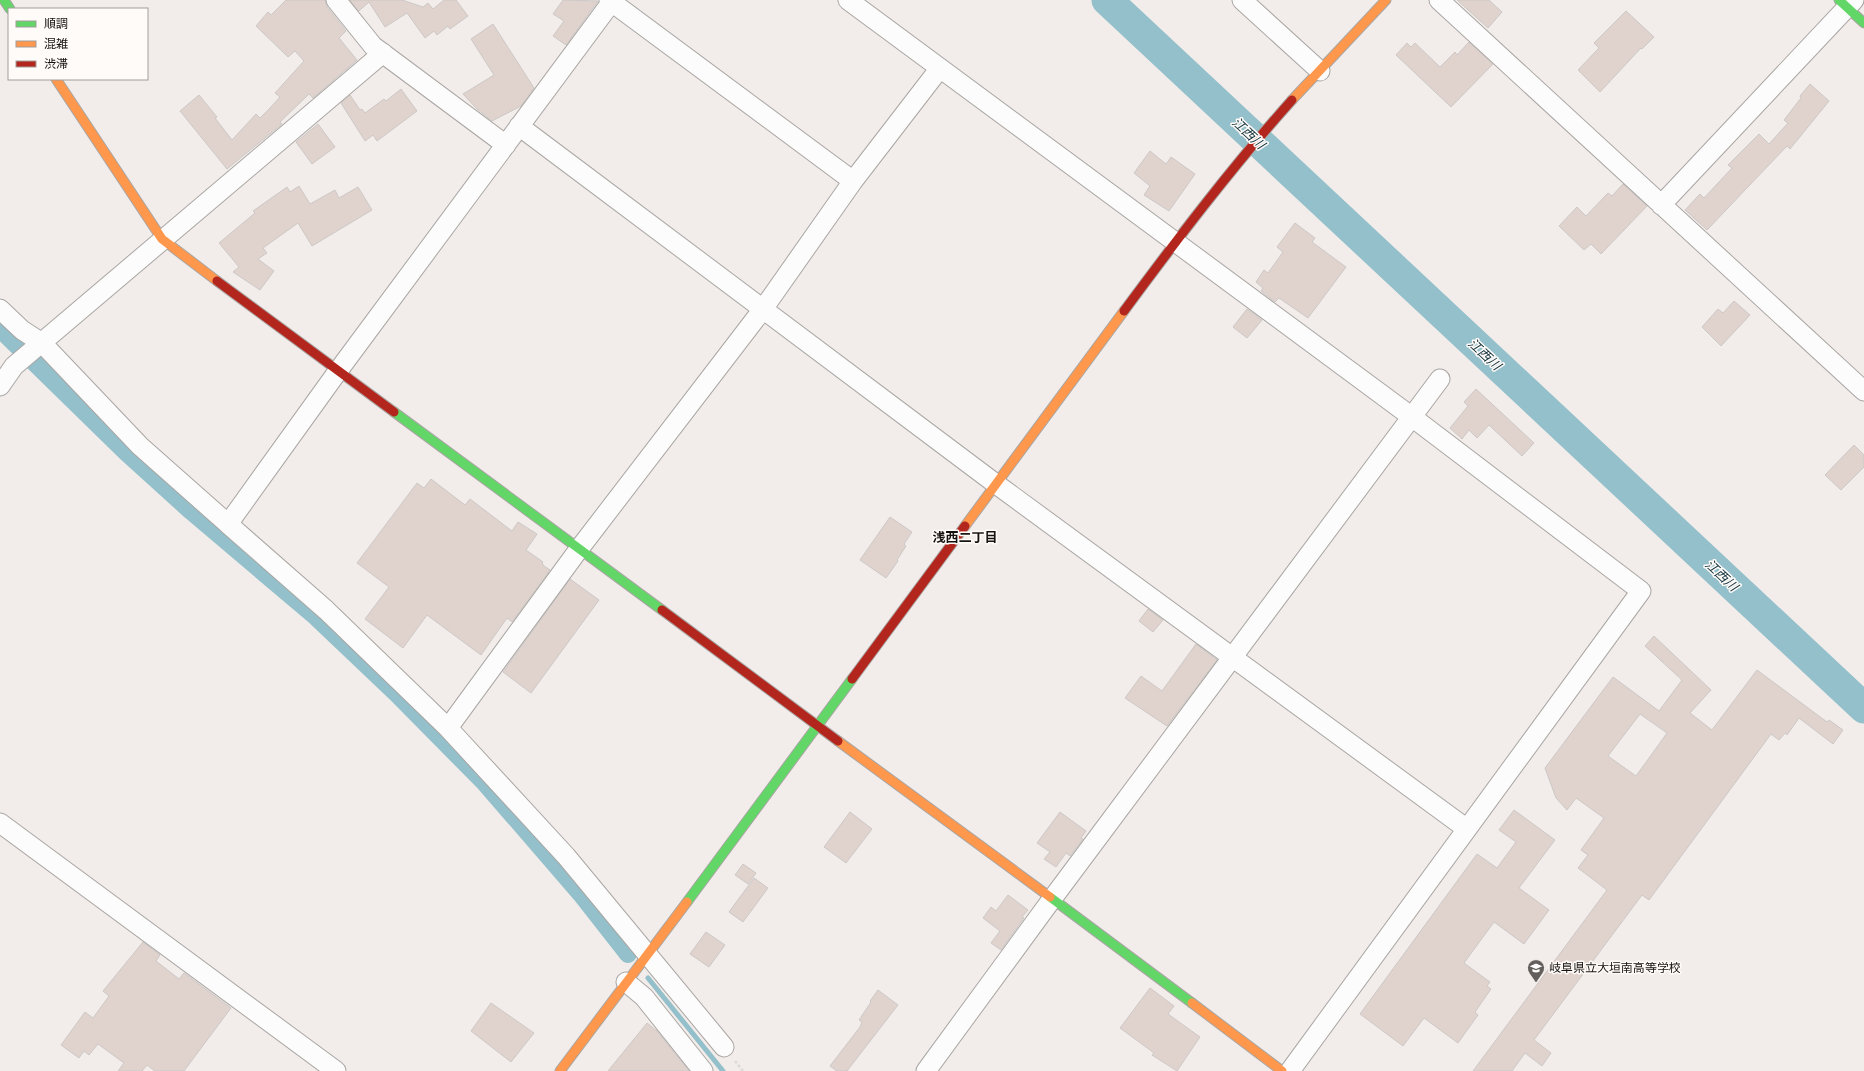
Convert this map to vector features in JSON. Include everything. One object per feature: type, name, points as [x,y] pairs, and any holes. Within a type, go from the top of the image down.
[{"type":"street","points":[[336,0],[373,46],[506,145]]},
{"type":"street","points":[[848,0],[1412,417],[1641,591],[1290,1071]]},
{"type":"street","points":[[1242,0],[1315,75]]},
{"type":"street","points":[[560,1071],[818,726],[1175,242],[1246,152],[1315,75],[1386,0]]},
{"type":"street","points":[[1438,0],[1864,391]]},
{"type":"street","points":[[228,524],[338,371],[611,1],[853,181]]},
{"type":"street","points":[[1661,205],[1847,2],[1864,23]]},
{"type":"street","points":[[0,386],[14,366],[383,53]]},
{"type":"street","points":[[448,728],[578,549],[763,309],[853,181],[940,68]]},
{"type":"street","points":[[57,80],[162,239],[1282,1071]]},
{"type":"street","points":[[519,126],[996,484],[1467,829]]},
{"type":"street","points":[[0,310],[22,330],[41,343],[140,446],[326,610],[448,728],[566,856],[724,1047]]},
{"type":"street","points":[[926,1071],[1052,899],[1440,378]]},
{"type":"street","points":[[0,823],[336,1071]]},
{"type":"street","points":[[626,982],[644,997],[703,1071]]},
{"type":"building","points":[[286,0],[325,0],[327,7],[346,31],[339,38],[357,60],[313,98],[309,94],[280,122],[282,124],[227,169],[180,111],[199,95],[217,117],[215,118],[232,140],[256,114],[260,118],[270,108],[280,97],[275,93],[304,61],[295,51],[288,57],[256,26],[268,12],[271,15]]},
{"type":"building","points":[[350,0],[402,0],[423,7],[428,3],[433,9],[444,0],[456,0],[468,16],[450,29],[448,26],[437,35],[434,31],[425,38],[407,13],[385,27],[369,2],[359,11]]},
{"type":"building","points":[[563,0],[598,1],[566,45],[553,36],[564,21],[553,14]]},
{"type":"building","points":[[1457,0],[1489,0],[1502,12],[1488,28]]},
{"type":"building","points":[[1626,11],[1654,37],[1642,49],[1641,48],[1600,92],[1578,70],[1599,48],[1594,43]]},
{"type":"building","points":[[493,24],[534,88],[521,106],[492,121],[477,109],[463,94],[494,75],[471,39]]},
{"type":"building","points":[[1469,42],[1493,64],[1451,107],[1396,55],[1407,43],[1411,47],[1415,43],[1440,67],[1455,52],[1457,55]]},
{"type":"building","points":[[1810,84],[1829,101],[1790,149],[1787,146],[1707,230],[1685,210],[1700,194],[1704,198],[1732,168],[1728,165],[1759,134],[1769,144],[1788,123],[1784,120]]},
{"type":"building","points":[[401,89],[417,111],[377,141],[373,135],[365,141],[341,103],[350,95],[360,110],[362,109],[365,113],[384,99],[386,101]]},
{"type":"building","points":[[318,124],[335,147],[312,164],[296,142]]},
{"type":"building","points":[[1150,151],[1166,164],[1171,157],[1195,174],[1169,211],[1144,195],[1150,186],[1134,173]]},
{"type":"building","points":[[1623,184],[1647,206],[1601,254],[1591,244],[1584,250],[1559,226],[1577,207],[1586,216],[1608,193],[1612,196]]},
{"type":"building","points":[[299,186],[310,204],[335,190],[339,198],[358,187],[372,210],[312,246],[298,223],[263,248],[267,253],[258,259],[274,271],[260,290],[233,272],[239,267],[219,243],[255,213],[253,211],[287,187],[290,192]]},
{"type":"building","points":[[1295,223],[1315,238],[1312,242],[1346,267],[1308,318],[1279,298],[1275,302],[1261,291],[1263,288],[1256,282],[1264,270],[1268,273],[1283,252],[1277,247]]},
{"type":"building","points":[[1734,301],[1750,315],[1721,346],[1702,327],[1718,309],[1723,313]]},
{"type":"building","points":[[1247,309],[1262,320],[1247,338],[1233,327]]},
{"type":"building","points":[[1476,389],[1534,443],[1522,456],[1489,425],[1477,438],[1469,430],[1462,439],[1450,428],[1468,406],[1464,402]]},
{"type":"building","points":[[1854,445],[1864,455],[1864,467],[1841,490],[1825,475]]},
{"type":"building","points":[[431,479],[465,505],[470,499],[512,531],[518,522],[537,534],[526,550],[543,562],[542,563],[544,566],[550,570],[512,622],[507,618],[481,655],[427,615],[403,648],[365,619],[389,587],[357,563],[417,483],[424,488]]},
{"type":"building","points":[[890,517],[912,532],[904,544],[906,546],[897,560],[898,561],[886,578],[860,560]]},
{"type":"building","points":[[570,579],[599,600],[531,693],[503,672]]},
{"type":"building","points":[[1148,609],[1163,620],[1153,632],[1139,621]]},
{"type":"building","points":[[1654,636],[1711,690],[1690,713],[1712,730],[1757,670],[1827,722],[1829,720],[1843,730],[1833,744],[1799,718],[1787,735],[1785,733],[1779,740],[1771,734],[1649,900],[1642,895],[1534,1040],[1551,1053],[1542,1066],[1525,1053],[1512,1071],[1473,1071],[1607,890],[1578,868],[1588,855],[1581,850],[1604,818],[1576,798],[1567,810],[1556,798],[1545,768],[1613,677],[1659,711],[1682,680],[1645,646]],"holes":[[[1640,714],[1667,733],[1636,776],[1608,756]]]},
{"type":"building","points":[[1196,644],[1217,660],[1167,726],[1125,698],[1141,676],[1162,691]]},
{"type":"building","points":[[1514,810],[1555,840],[1519,888],[1549,910],[1524,944],[1494,922],[1464,963],[1490,982],[1487,986],[1491,989],[1475,1012],[1478,1015],[1458,1043],[1424,1018],[1403,1046],[1360,1014],[1477,854],[1497,868],[1516,842],[1499,830]]},
{"type":"building","points":[[850,812],[872,829],[846,863],[824,847]]},
{"type":"building","points":[[1060,812],[1086,831],[1081,838],[1083,839],[1070,856],[1066,853],[1056,867],[1044,859],[1050,852],[1037,843]]},
{"type":"building","points":[[743,864],[756,873],[748,884],[735,875]]},
{"type":"building","points":[[754,878],[768,888],[743,922],[729,912]]},
{"type":"building","points":[[1008,895],[1028,910],[1001,950],[991,943],[1000,931],[983,918],[991,907],[996,911]]},
{"type":"building","points":[[706,932],[725,945],[709,967],[690,954]]},
{"type":"building","points":[[143,942],[160,955],[156,961],[179,979],[184,973],[231,1008],[184,1071],[155,1071],[147,1065],[142,1071],[118,1071],[124,1063],[98,1044],[89,1055],[84,1051],[79,1058],[61,1045],[85,1012],[93,1018],[109,996],[103,991]]},
{"type":"building","points":[[1150,988],[1174,1006],[1168,1014],[1200,1037],[1177,1071],[1152,1055],[1154,1053],[1120,1028]]},
{"type":"building","points":[[878,990],[898,1005],[847,1071],[837,1071],[830,1066],[860,1027],[862,1022],[859,1020]]},
{"type":"building","points":[[491,1003],[534,1033],[511,1062],[471,1031]]},
{"type":"building","points":[[647,1023],[657,1031],[689,1071],[608,1071]]},
{"type":"waterway","name":"江西川","points":[[1107,0],[1864,708]]},
{"type":"waterway","points":[[0,329],[126,452],[191,511],[315,616],[396,693],[485,783],[581,894],[628,954]]},
{"type":"waterway","points":[[648,978],[723,1071]]},
{"type":"traffic: fast","points":[[4,0],[9,8]]},
{"type":"traffic: fast","points":[[1839,0],[1864,23]]},
{"type":"traffic: fast","points":[[394,412],[662,610]]},
{"type":"traffic: fast","points":[[687,902],[852,679]]},
{"type":"traffic: fast","points":[[1050,897],[1192,1003]]},
{"type":"traffic: slow","points":[[1292,100],[1386,0]]},
{"type":"traffic: slow","points":[[57,80],[162,239],[217,281]]},
{"type":"traffic: slow","points":[[965,526],[1124,311]]},
{"type":"traffic: slow","points":[[838,741],[1050,897]]},
{"type":"traffic: slow","points":[[560,1071],[687,902]]},
{"type":"traffic: slow","points":[[1192,1003],[1282,1071]]},
{"type":"traffic: jam","points":[[1124,311],[1206,203],[1292,100]]},
{"type":"traffic: jam","points":[[217,281],[394,412]]},
{"type":"traffic: jam","points":[[852,679],[965,526]]},
{"type":"traffic: jam","points":[[662,610],[838,741]]},
{"type":"place","name":"岐阜県立大垣南高等学校","points":[[1536,983]]},
{"type":"district","name":"浅西二丁目","points":[[965,537]]}]
